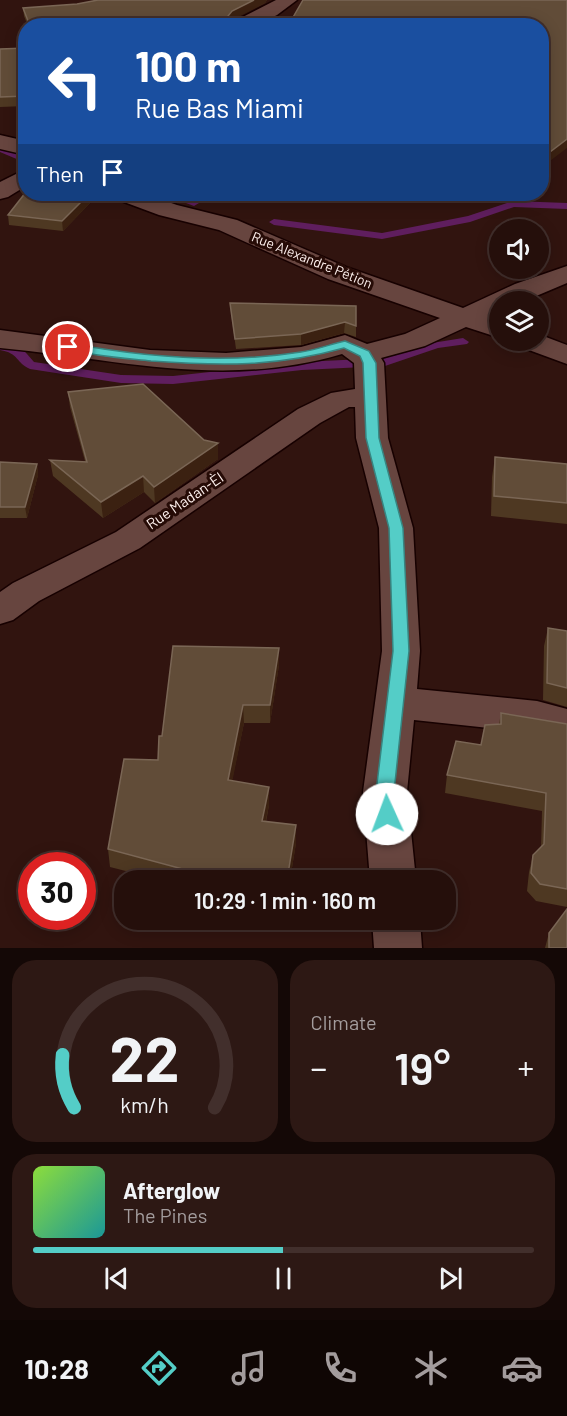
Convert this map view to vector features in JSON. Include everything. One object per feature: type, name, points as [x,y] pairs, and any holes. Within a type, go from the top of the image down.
[{"type":"street","points":[[256,18],[288,0]]},
{"type":"street","points":[[0,142],[18,146]]},
{"type":"street","points":[[0,192],[18,181]]},
{"type":"street","name":"Rue Alexandre Pétion","points":[[143,201],[168,210],[228,225],[337,273],[489,326]]},
{"type":"street","points":[[217,201],[228,225]]},
{"type":"street","points":[[364,354],[415,340],[463,317],[567,274]]},
{"type":"street","points":[[0,339],[52,344],[101,353],[200,361],[258,361],[304,355],[345,344],[364,354],[369,363],[372,438],[396,528],[401,651],[385,792],[392,870]]},
{"type":"street","points":[[549,348],[567,355]]},
{"type":"street","name":"Rue Madan-Èl","points":[[0,611],[26,592],[128,540],[309,416],[342,399],[371,396]]},
{"type":"street","points":[[395,702],[537,717],[567,725]]},
{"type":"street","points":[[397,930],[398,948]]},
{"type":"building","points":[[98,0],[254,0],[232,11],[228,16],[229,18],[27,18],[23,8]]},
{"type":"building","points":[[303,0],[567,0],[567,139],[549,153],[549,18],[293,18]]},
{"type":"building","points":[[18,48],[18,96],[0,97],[0,49]]},
{"type":"building","points":[[19,201],[82,201],[62,221],[8,215]]},
{"type":"building","points":[[230,303],[356,306],[356,326],[345,322],[301,334],[235,339]]},
{"type":"building","points":[[143,384],[204,440],[218,443],[154,487],[143,476],[101,502],[50,460],[87,462],[68,392]]},
{"type":"building","points":[[495,457],[567,464],[567,503],[494,496]]},
{"type":"building","points":[[0,462],[37,464],[25,507],[0,507]]},
{"type":"building","points":[[548,628],[567,631],[567,688],[547,683]]},
{"type":"building","points":[[173,646],[279,648],[270,705],[243,705],[228,780],[269,787],[262,821],[296,825],[289,870],[186,870],[108,849],[124,759],[158,760],[159,736],[162,736]]},
{"type":"building","points":[[501,713],[567,724],[567,889],[540,884],[531,873],[533,855],[544,844],[546,793],[447,775],[456,741],[481,745],[485,725],[501,724]]},
{"type":"building","points":[[567,909],[567,948],[549,948],[549,933]]},
{"type":"waterway","points":[[0,149],[18,156]]},
{"type":"waterway","points":[[188,201],[194,203]]},
{"type":"waterway","points":[[274,222],[382,236],[470,219],[513,204],[567,206]]},
{"type":"waterway","points":[[0,346],[16,349],[30,365],[121,379],[173,380],[302,366],[385,362],[436,345],[463,342]]},
{"type":"route","points":[[68,347],[101,353],[200,361],[258,361],[304,355],[345,344],[364,354],[369,363],[372,438],[396,528],[401,651],[385,792],[387,814]]}]
